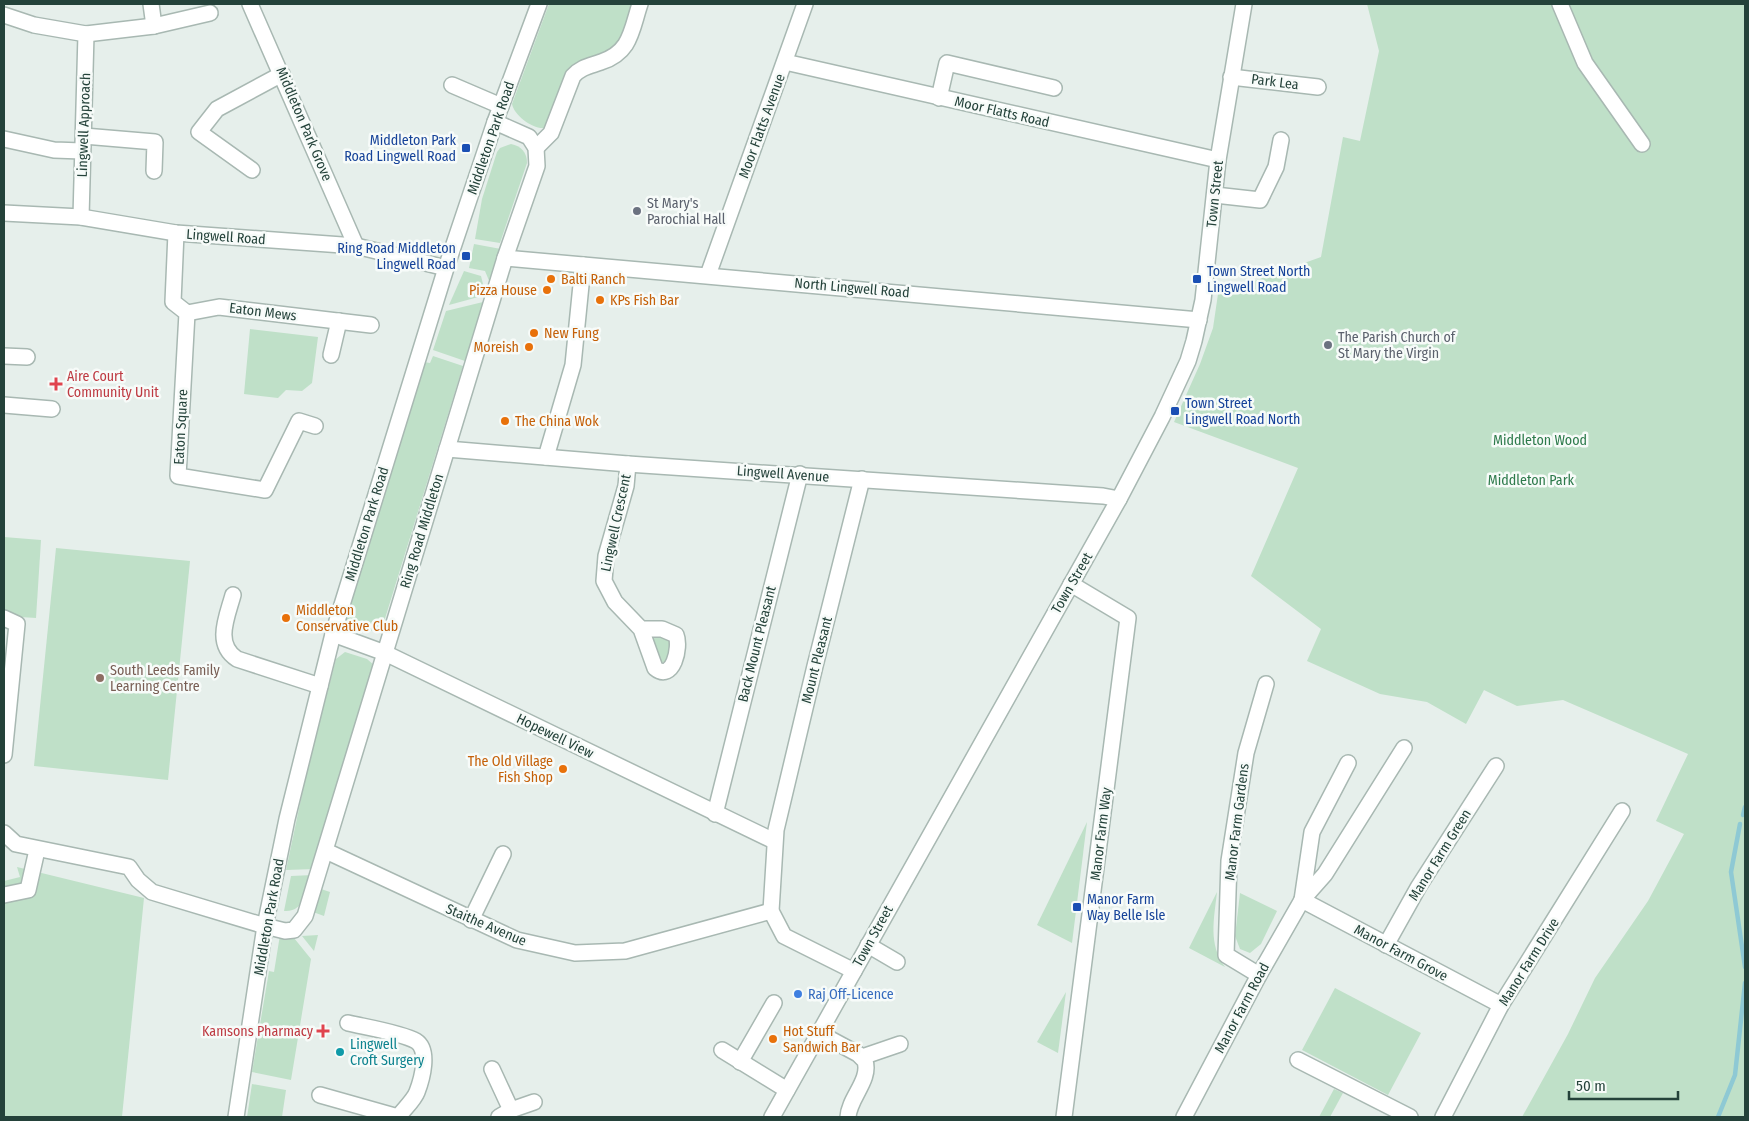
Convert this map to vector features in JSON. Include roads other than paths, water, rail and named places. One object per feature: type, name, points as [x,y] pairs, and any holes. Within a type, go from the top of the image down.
[{"type":"street","points":[[151,4],[154,26]]},
{"type":"street","name":"Middleton Park Grove","points":[[250,4],[356,246]]},
{"type":"street","name":"Middleton Park Road","points":[[236,1117],[265,926],[287,819],[333,634],[446,268],[495,122],[539,4]]},
{"type":"street","points":[[495,122],[529,137],[536,148],[551,132],[573,76],[579,69],[615,58],[625,48],[640,4]]},
{"type":"street","name":"Moor Flatts Avenue","points":[[708,275],[805,4]]},
{"type":"street","name":"Town Street","points":[[772,1117],[1120,499],[1188,361],[1204,300],[1218,160],[1244,4]]},
{"type":"street","points":[[1560,4],[1585,63],[1642,144]]},
{"type":"street","points":[[4,15],[34,25],[86,34],[154,26],[210,12]]},
{"type":"street","name":"Lingwell Approach","points":[[81,217],[86,34]]},
{"type":"street","name":"Moor Flatts Road","points":[[785,62],[1218,160]]},
{"type":"street","points":[[939,98],[947,63],[1054,88]]},
{"type":"street","points":[[252,170],[198,132],[217,109],[282,74]]},
{"type":"street","name":"Park Lea","points":[[1231,77],[1318,87]]},
{"type":"street","points":[[452,86],[501,106]]},
{"type":"street","points":[[4,139],[54,150],[83,143],[155,142],[154,171]]},
{"type":"street","points":[[1215,195],[1260,200],[1276,167],[1281,140]]},
{"type":"street","name":"Ring Road Middleton","points":[[265,926],[285,931],[294,930],[305,916],[505,258],[537,166],[536,148]]},
{"type":"street","name":"Lingwell Road","points":[[4,213],[81,217],[176,233],[356,246],[446,268]]},
{"type":"street","points":[[176,233],[173,302],[188,313]]},
{"type":"street","name":"North Lingwell Road","points":[[505,258],[1199,320]]},
{"type":"street","points":[[546,457],[574,365],[583,265]]},
{"type":"street","name":"Eaton Mews","points":[[188,313],[219,307],[371,324]]},
{"type":"street","name":"Eaton Square","points":[[188,313],[178,476],[265,490],[298,421],[315,426]]},
{"type":"street","points":[[331,355],[339,321]]},
{"type":"street","points":[[4,356],[27,357]]},
{"type":"street","points":[[4,405],[52,409]]},
{"type":"street","name":"Lingwell Avenue","points":[[447,449],[628,464],[800,474],[1103,496],[1120,499]]},
{"type":"street","name":"Lingwell Crescent","points":[[628,464],[626,486],[606,556],[604,581],[616,602],[641,629]]},
{"type":"street","name":"Back Mount Pleasant","points":[[715,814],[800,474]]},
{"type":"street","name":"Mount Pleasant","points":[[771,911],[774,842],[815,666],[862,479]]},
{"type":"street","name":"Manor Farm Way","points":[[1064,1117],[1128,618],[1071,584]]},
{"type":"street","points":[[233,595],[223,636],[224,643],[231,655],[236,660],[320,686]]},
{"type":"street","points":[[4,618],[17,624],[4,755]]},
{"type":"street","name":"Hopewell View","points":[[333,634],[385,653],[774,842]]},
{"type":"street","name":"Manor Farm Gardens","points":[[1259,975],[1226,955],[1229,861],[1246,753],[1266,684]]},
{"type":"street","points":[[1302,900],[1325,874],[1404,748]]},
{"type":"street","points":[[1302,900],[1312,832],[1348,763]]},
{"type":"street","name":"Manor Farm Green","points":[[1386,945],[1423,879],[1496,766]]},
{"type":"street","name":"Manor Farm Drive","points":[[1443,1117],[1501,1006],[1622,811]]},
{"type":"street","points":[[4,833],[16,844],[37,850],[130,867],[138,880],[152,892],[265,926]]},
{"type":"street","points":[[4,895],[28,890],[37,850]]},
{"type":"street","name":"Staithe Avenue","points":[[326,851],[517,940],[575,954],[625,951],[771,911]]},
{"type":"street","points":[[471,920],[503,854]]},
{"type":"street","name":"Manor Farm Road","points":[[1184,1117],[1259,975],[1302,900]]},
{"type":"street","name":"Manor Farm Grove","points":[[1302,900],[1501,1006]]},
{"type":"street","points":[[771,911],[784,936],[854,971]]},
{"type":"street","points":[[868,946],[898,962]]},
{"type":"street","points":[[740,1062],[774,1003]]},
{"type":"street","points":[[320,1095],[399,1117],[417,1093],[424,1055],[420,1045],[410,1039],[348,1023]]},
{"type":"street","points":[[819,1033],[862,1057],[866,1070],[849,1110],[848,1117]]},
{"type":"street","points":[[862,1057],[900,1044]]},
{"type":"street","points":[[722,1050],[787,1090]]},
{"type":"street","points":[[1298,1060],[1410,1117]]},
{"type":"street","points":[[492,1069],[505,1114],[534,1102]]},
{"type":"waterway","points":[[1743,815],[1745,807]]},
{"type":"waterway","points":[[1740,824],[1731,872],[1745,967]]},
{"type":"waterway","points":[[1718,1117],[1735,1075],[1745,983]]},
{"type":"place","name":"Middleton Park Road Lingwell Road","points":[[466,148]]},
{"type":"place","name":"St Mary's Parochial Hall","points":[[637,211]]},
{"type":"place","name":"Ring Road Middleton Lingwell Road","points":[[466,256]]},
{"type":"place","name":"Balti Ranch","points":[[551,279]]},
{"type":"place","name":"Town Street North Lingwell Road","points":[[1197,279]]},
{"type":"place","name":"Pizza House","points":[[547,290]]},
{"type":"place","name":"KPs Fish Bar","points":[[600,300]]},
{"type":"place","name":"New Fung","points":[[534,333]]},
{"type":"place","name":"The Parish Church of St Mary the Virgin","points":[[1328,345]]},
{"type":"place","name":"Moreish","points":[[529,347]]},
{"type":"place","name":"Aire Court Community Unit","points":[[56,384]]},
{"type":"place","name":"Town Street Lingwell Road North","points":[[1175,411]]},
{"type":"place","name":"The China Wok","points":[[505,421]]},
{"type":"place","name":"Middleton Conservative Club","points":[[286,618]]},
{"type":"place","name":"South Leeds Family Learning Centre","points":[[100,678]]},
{"type":"place","name":"The Old Village Fish Shop","points":[[563,769]]},
{"type":"place","name":"Manor Farm Way Belle Isle","points":[[1077,907]]},
{"type":"place","name":"Raj Off-Licence","points":[[798,994]]},
{"type":"place","name":"Kamsons Pharmacy","points":[[323,1031]]},
{"type":"place","name":"Hot Stuff Sandwich Bar","points":[[773,1039]]},
{"type":"place","name":"Lingwell Croft Surgery","points":[[340,1052]]},
{"type":"park label","name":"Middleton Wood","points":[[1540,440]]},
{"type":"park label","name":"Middleton Park","points":[[1531,480]]}]
